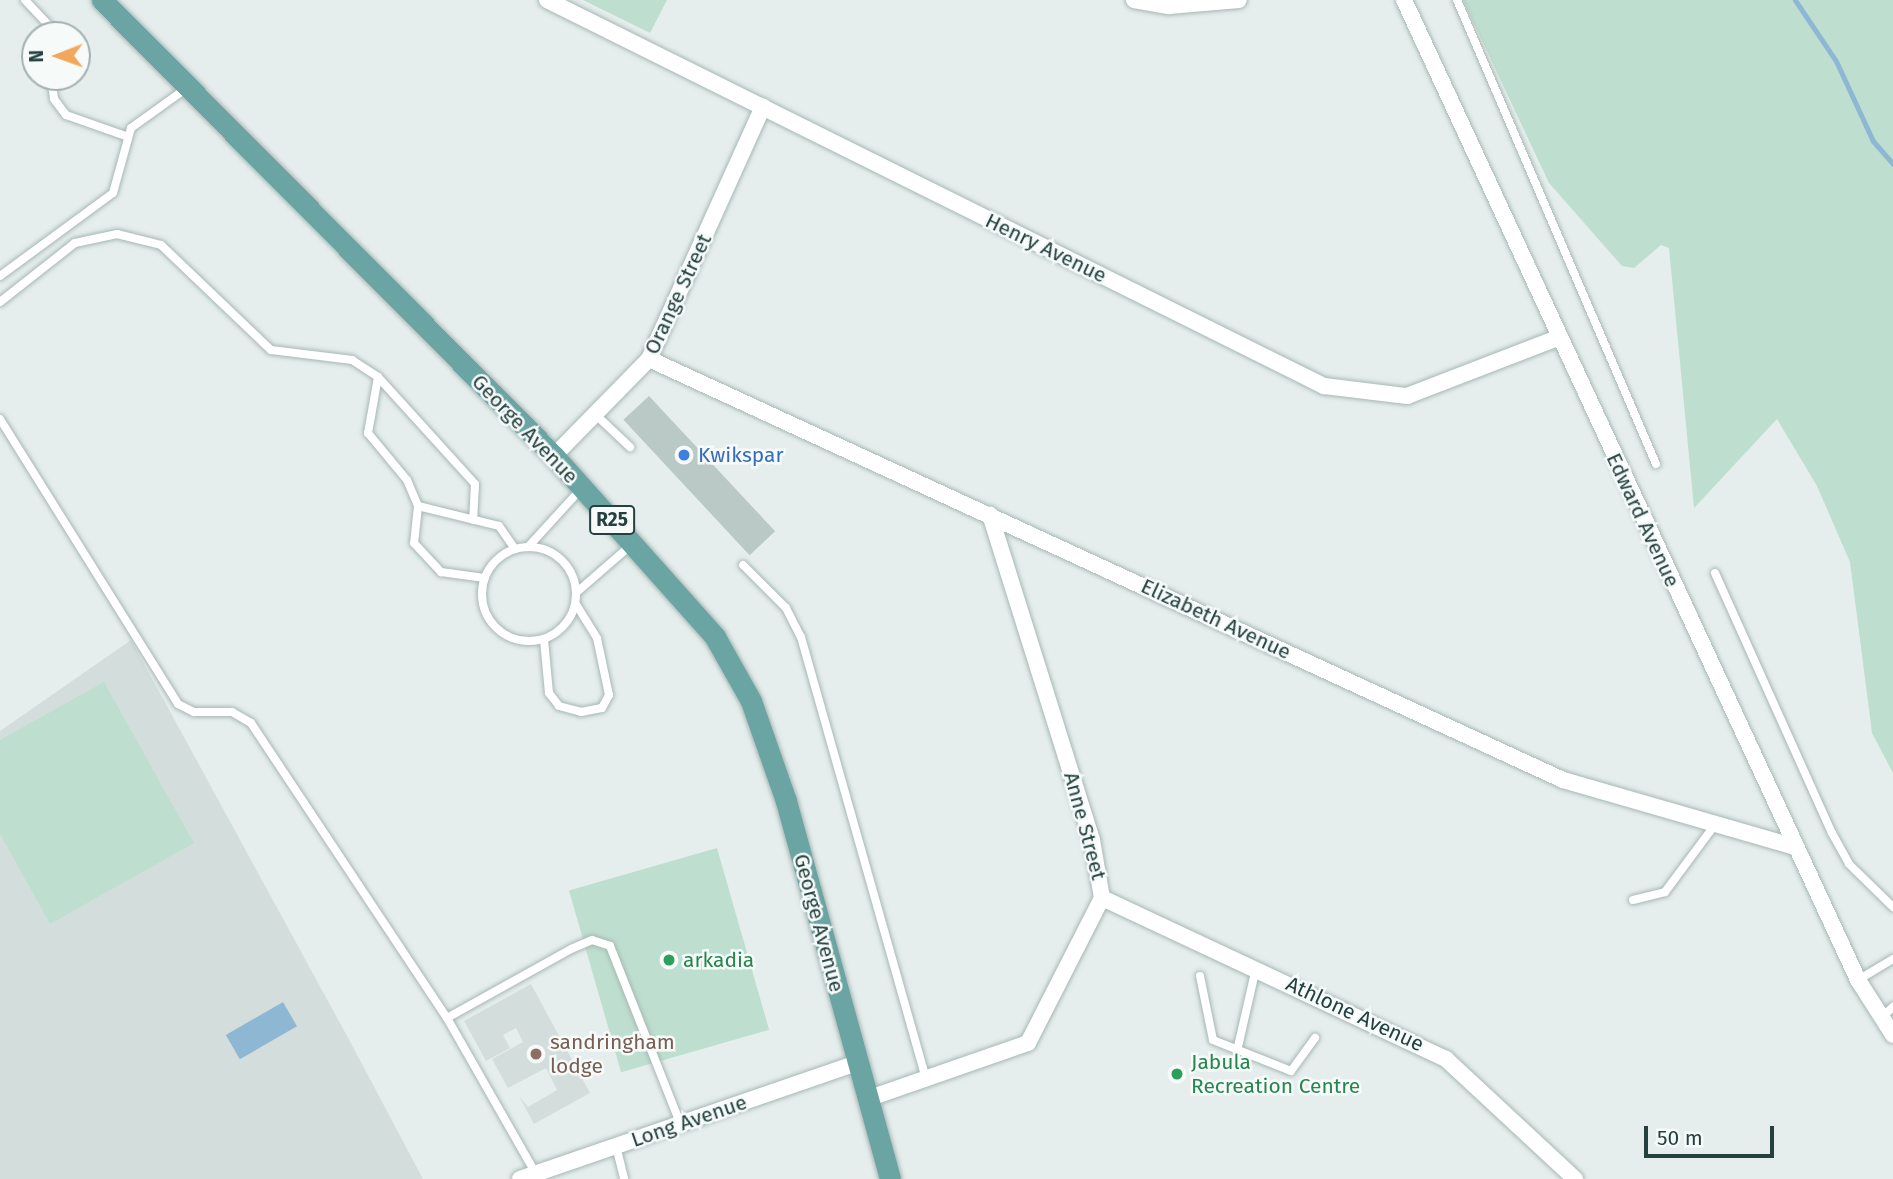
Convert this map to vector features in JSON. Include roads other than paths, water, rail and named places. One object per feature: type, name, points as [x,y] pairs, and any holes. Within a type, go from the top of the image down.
[{"type":"main road","name":"George Avenue","points":[[102,0],[554,456],[695,608],[751,701],[786,801],[890,1179]]},
{"type":"street","name":"Henry Avenue","points":[[547,0],[1324,386],[1408,396],[1560,337]]},
{"type":"street","points":[[1134,0],[1169,6],[1239,0]]},
{"type":"street","name":"Edward Avenue","points":[[1404,0],[1857,980],[1880,1020],[1893,1034]]},
{"type":"street","name":"Orange Street","points":[[554,456],[649,359],[763,107]]},
{"type":"street","name":"Elizabeth Avenue","points":[[649,359],[1563,780],[1795,847]]},
{"type":"street","name":"Anne Street","points":[[867,1099],[1012,1053],[1034,1038],[1102,898],[1092,840],[990,515]]},
{"type":"street","name":"Athlone Avenue","points":[[1102,898],[1446,1059],[1575,1179]]},
{"type":"street","name":"Long Avenue","points":[[528,1176],[857,1063]]},
{"type":"lane","points":[[25,0],[45,21]]},
{"type":"lane","points":[[1457,0],[1656,464]]},
{"type":"lane","points":[[0,276],[113,193],[125,136],[188,87]]},
{"type":"lane","points":[[53,91],[54,99],[66,115],[125,136]]},
{"type":"lane","points":[[0,302],[75,243],[137,236],[162,244],[271,350],[352,360],[378,377],[475,484],[473,520]]},
{"type":"lane","points":[[378,377],[368,433],[407,480],[418,506],[414,543],[425,559],[442,572],[485,578]]},
{"type":"lane","points":[[596,415],[630,447]]},
{"type":"lane","points":[[0,419],[178,704],[194,712],[232,712],[251,723],[447,1018],[528,1176]]},
{"type":"lane","points":[[528,547],[582,488]]},
{"type":"lane","points":[[418,506],[499,526],[515,549]]},
{"type":"lane","points":[[577,592],[633,543]]},
{"type":"lane","points":[[528,547],[562,559],[577,592],[576,605],[564,627],[544,640],[519,641],[497,629],[484,608],[485,578],[515,549],[528,547]]},
{"type":"lane","points":[[743,565],[786,608],[800,637],[926,1081]]},
{"type":"lane","points":[[1715,573],[1843,854],[1893,907]]},
{"type":"lane","points":[[544,640],[550,693],[559,706],[581,712],[602,708],[609,695],[597,638],[576,605]]},
{"type":"lane","points":[[1633,900],[1665,892],[1714,825]]},
{"type":"lane","points":[[447,1018],[571,949],[592,940],[610,946],[681,1125]]},
{"type":"lane","points":[[1857,980],[1893,959]]},
{"type":"lane","points":[[1237,1051],[1256,968]]},
{"type":"lane","points":[[1200,976],[1208,1034],[1237,1051],[1291,1071],[1315,1038]]},
{"type":"lane","points":[[1880,1020],[1893,1007]]},
{"type":"lane","points":[[616,1146],[624,1179]]},
{"type":"water","points":[[283,1002],[297,1026],[240,1059],[226,1035]]},
{"type":"waterway","points":[[1795,0],[1836,61],[1873,141],[1893,164]]},
{"type":"place","name":"Kwikspar","points":[[684,455]]},
{"type":"place","name":"arkadia","points":[[669,960]]},
{"type":"place","name":"sandringham lodge","points":[[536,1054]]},
{"type":"place","name":"Jabula Recreation Centre","points":[[1177,1074]]}]
